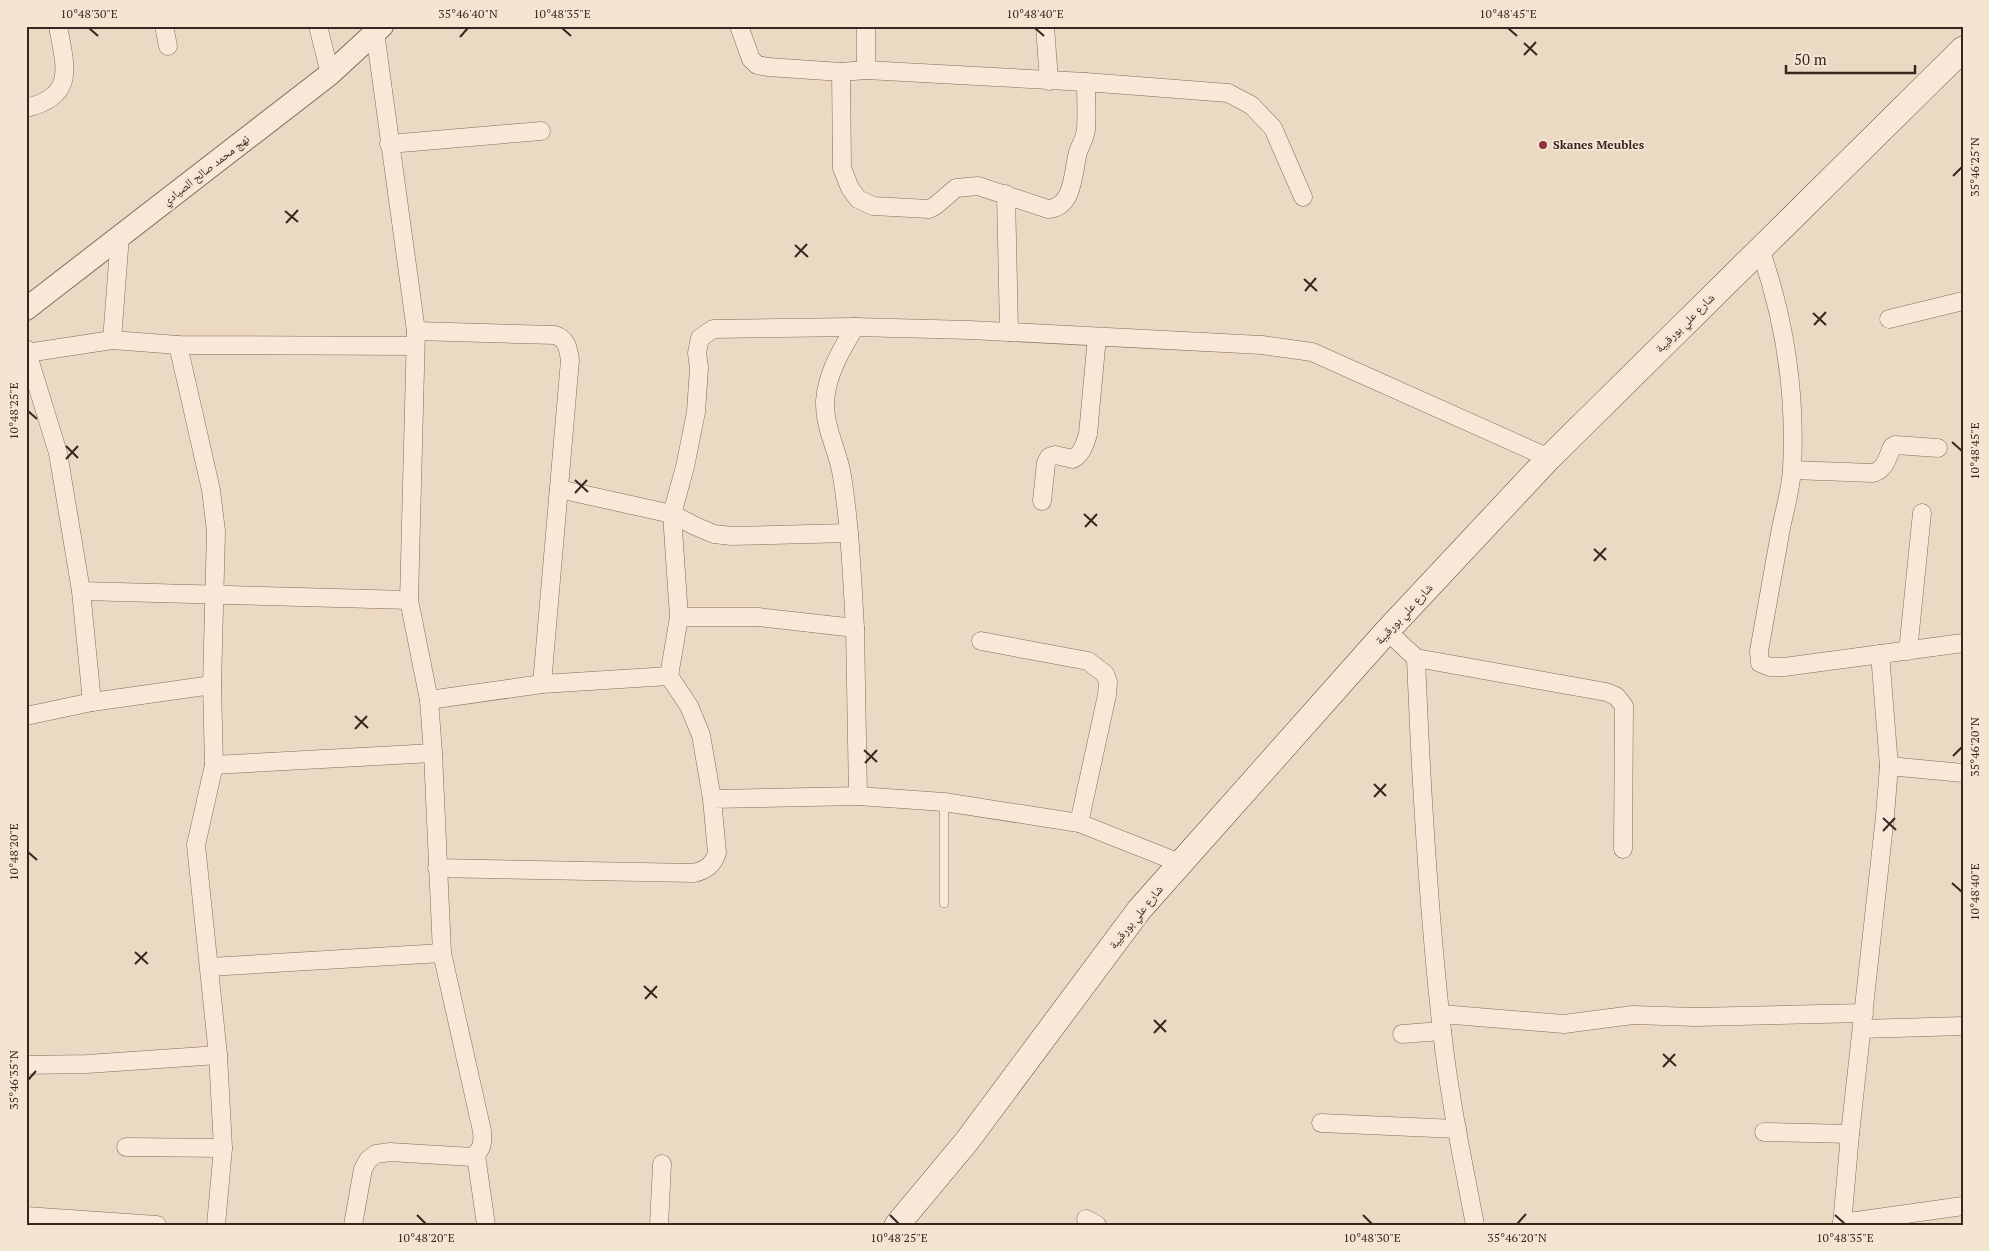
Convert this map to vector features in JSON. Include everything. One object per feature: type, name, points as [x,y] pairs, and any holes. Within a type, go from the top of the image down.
[{"type":"main road","name":"شارع علي بورقيبة","points":[[897,1225],[967,1141],[1139,910],[1387,631],[1549,458],[1963,49]]},
{"type":"street","points":[[26,108],[54,98],[63,82],[65,76],[58,26]]},
{"type":"street","points":[[164,26],[168,46]]},
{"type":"street","points":[[318,26],[330,74]]},
{"type":"street","points":[[739,26],[751,58],[757,64],[841,72],[866,70],[1086,82],[1228,93],[1242,99],[1264,116],[1273,128],[1303,197]]},
{"type":"street","points":[[866,26],[866,70]]},
{"type":"street","points":[[1045,26],[1049,81]]},
{"type":"street","points":[[353,1225],[363,1169],[368,1160],[376,1154],[390,1152],[472,1157],[476,1155],[482,1146],[482,1131],[442,953],[429,700],[409,600],[416,338],[389,144],[378,29]]},
{"type":"street","name":"نهج محمد صالح الصيادي","points":[[26,309],[330,74],[378,29]]},
{"type":"street","points":[[841,72],[842,168],[850,188],[858,199],[873,206],[929,209],[950,192],[962,187],[978,186],[1048,209],[1056,208],[1063,203],[1068,194],[1084,137],[1086,82]]},
{"type":"street","points":[[389,144],[541,131]]},
{"type":"street","points":[[1006,194],[1009,332]]},
{"type":"street","points":[[112,340],[120,236]]},
{"type":"street","points":[[1760,249],[1772,286],[1787,351],[1792,403],[1792,470],[1758,660],[1764,665],[1784,667],[1963,643]]},
{"type":"street","points":[[1888,318],[1963,301]]},
{"type":"street","points":[[855,327],[839,352],[825,400],[828,429],[840,465],[849,533],[855,628],[858,796]]},
{"type":"street","points":[[437,868],[678,873],[702,871],[711,864],[717,853],[712,799],[701,735],[689,706],[669,676],[679,617],[672,514],[686,466],[696,412],[700,338],[713,329],[855,327],[1009,332],[1262,345],[1312,352],[1549,458]]},
{"type":"street","points":[[92,702],[81,591],[58,453],[27,351],[112,340],[178,345],[555,335],[561,337],[568,347],[570,360],[542,684]]},
{"type":"street","points":[[1042,501],[1046,463],[1049,457],[1055,455],[1072,459],[1079,454],[1085,445],[1088,434],[1097,337]]},
{"type":"street","points":[[178,345],[211,490],[216,531],[212,685],[214,765],[196,845],[218,1056],[223,1148],[216,1225]]},
{"type":"street","points":[[1792,470],[1873,473],[1880,471],[1884,467],[1894,445],[1938,448]]},
{"type":"street","points":[[559,489],[672,514],[714,534],[849,533]]},
{"type":"street","points":[[1908,651],[1922,513]]},
{"type":"street","points":[[81,591],[409,600]]},
{"type":"street","points":[[679,617],[758,617],[855,628]]},
{"type":"street","points":[[1387,631],[1416,658],[1606,692],[1619,698],[1624,706],[1623,849]]},
{"type":"street","points":[[981,640],[1088,661],[1106,674],[1108,682],[1107,695],[1079,823]]},
{"type":"street","points":[[1880,654],[1889,766],[1842,1224],[1963,1206]]},
{"type":"street","points":[[1416,658],[1429,899],[1442,1022],[1457,1129],[1475,1225]]},
{"type":"street","points":[[429,700],[542,684],[669,676]]},
{"type":"street","points":[[26,716],[92,702],[212,685]]},
{"type":"street","points":[[214,765],[433,753]]},
{"type":"street","points":[[1889,766],[1963,773]]},
{"type":"street","points":[[712,799],[858,796],[944,802],[1079,823],[1180,863]]},
{"type":"street","points":[[210,967],[442,953]]},
{"type":"street","points":[[1402,1034],[1442,1022],[1564,1024],[1632,1015],[1863,1021],[1963,1026]]},
{"type":"street","points":[[26,1065],[87,1064],[218,1056]]},
{"type":"street","points":[[1320,1123],[1457,1129]]},
{"type":"street","points":[[1764,1132],[1850,1134]]},
{"type":"street","points":[[126,1147],[223,1148]]},
{"type":"street","points":[[476,1155],[486,1225]]},
{"type":"street","points":[[659,1225],[662,1164]]},
{"type":"street","points":[[26,1216],[158,1225]]},
{"type":"lane","points":[[944,802],[944,903]]},
{"type":"place","name":"Skanes Meubles","points":[[1543,145]]}]
